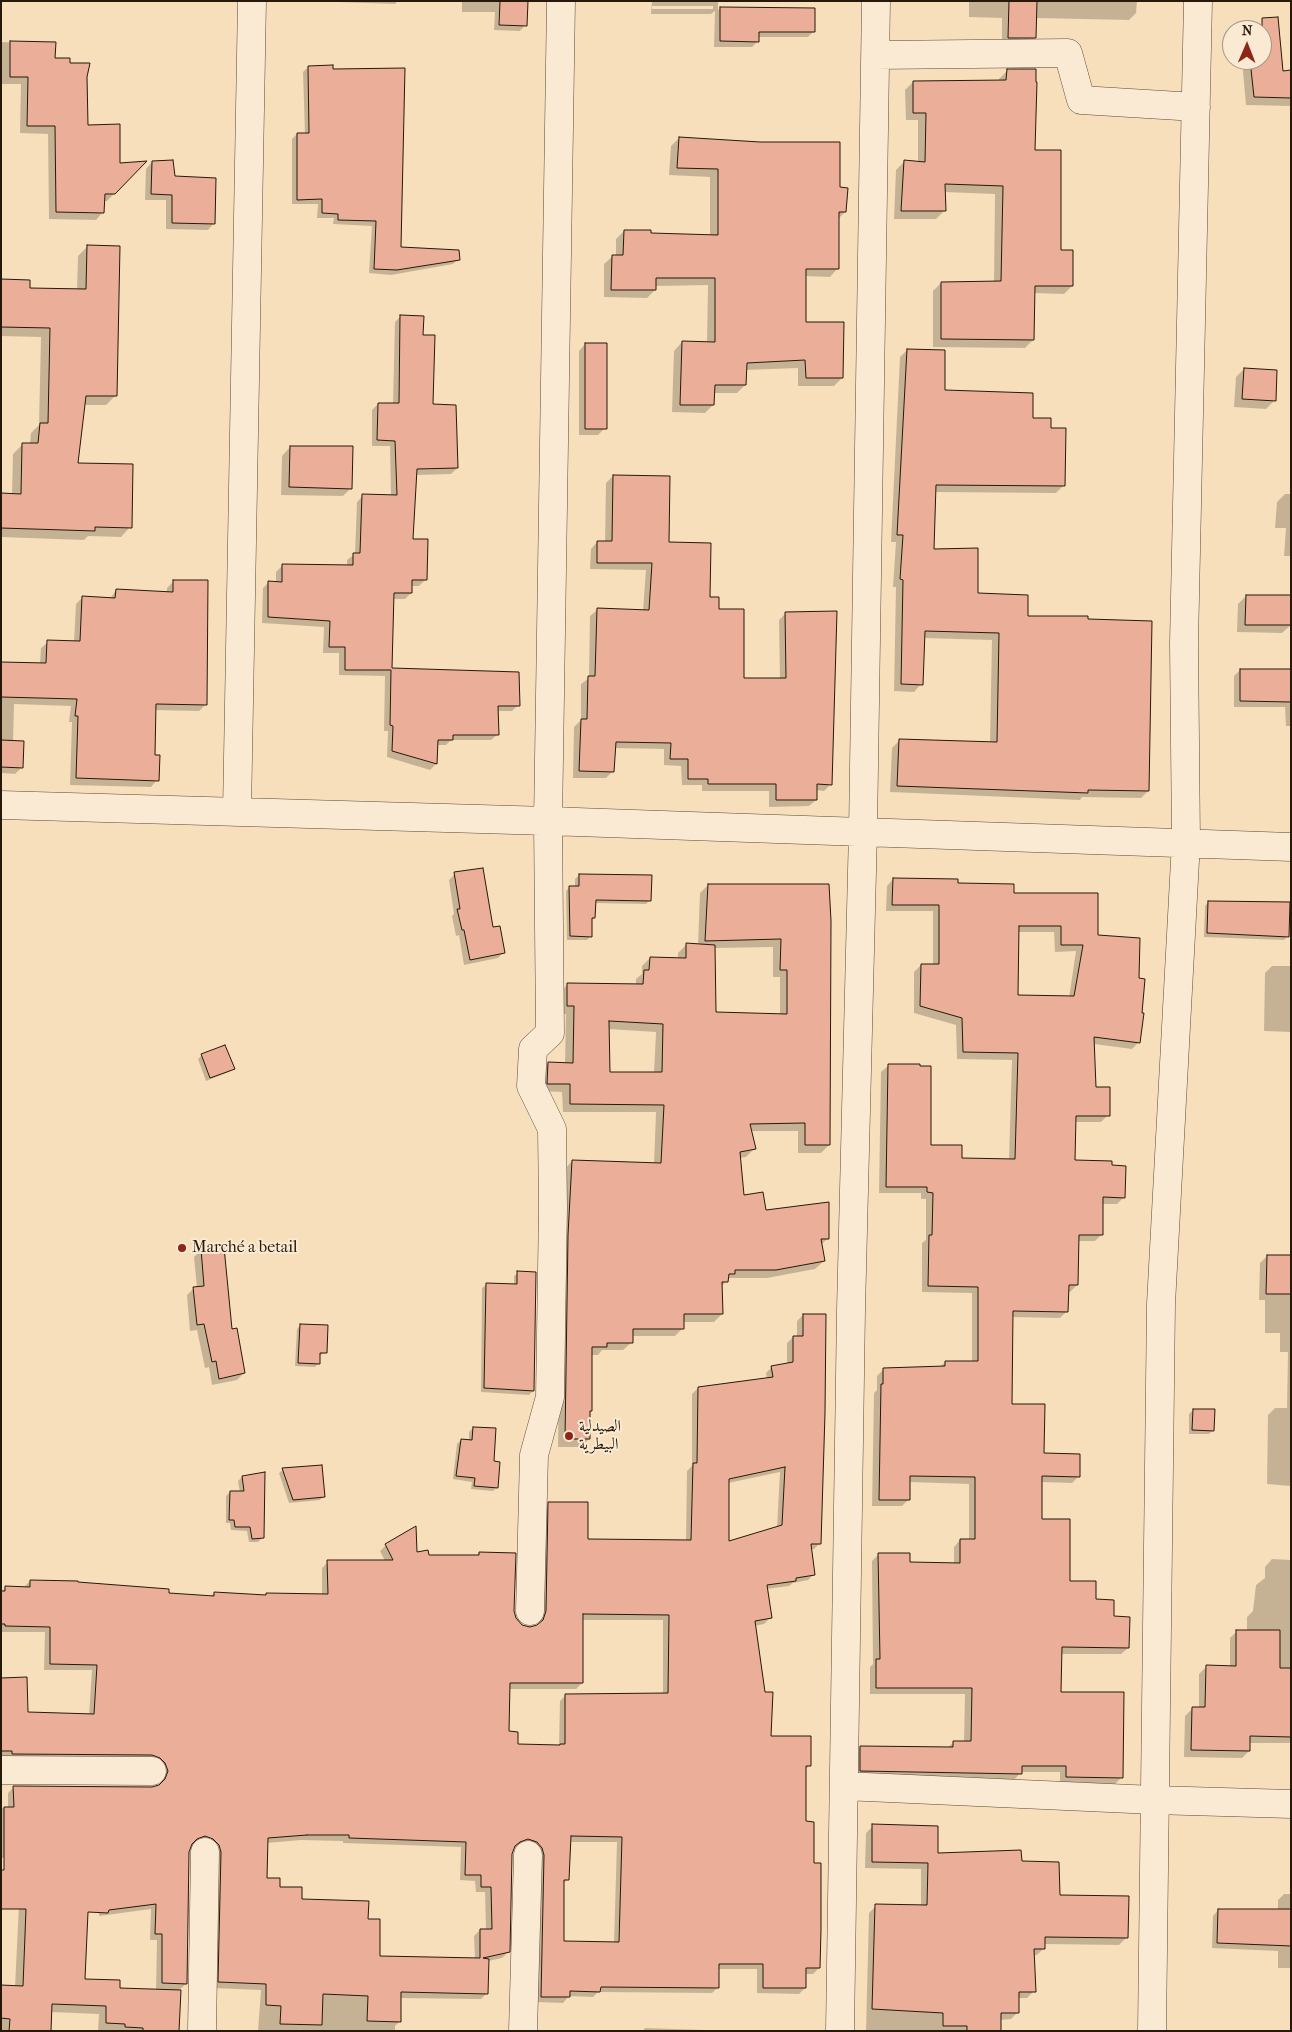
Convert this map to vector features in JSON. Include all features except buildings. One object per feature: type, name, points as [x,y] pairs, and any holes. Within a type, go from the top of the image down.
[{"type":"street","points":[[237,811],[252,1]]},
{"type":"street","points":[[530,1611],[534,1455],[550,1397],[553,1208],[552,1129],[531,1086],[533,1049],[550,1032],[548,820],[561,1]]},
{"type":"street","points":[[840,2031],[851,1310],[864,831],[876,1]]},
{"type":"street","points":[[1152,2031],[1161,1304],[1186,842],[1184,643],[1198,1]]},
{"type":"street","points":[[876,55],[1068,53],[1081,100],[1196,107]]},
{"type":"street","points":[[1,805],[548,820],[1291,847]]},
{"type":"street","points":[[1,1770],[152,1771]]},
{"type":"street","points":[[844,1786],[1154,1800],[1291,1804]]},
{"type":"street","points":[[202,2031],[205,1852]]},
{"type":"street","points":[[524,2031],[528,1855]]},
{"type":"place","name":"Marché a betail","points":[[182,1248]]},
{"type":"place","name":"الصيدلية البيطرية","points":[[569,1436]]}]
